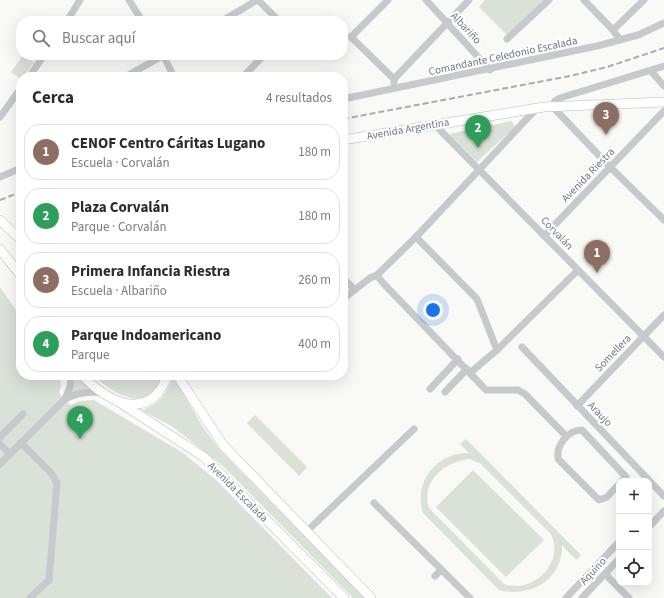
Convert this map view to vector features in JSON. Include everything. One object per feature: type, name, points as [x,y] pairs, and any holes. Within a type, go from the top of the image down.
[{"type":"main road","name":"Avenida Argentina","points":[[348,139],[552,106],[664,102]]},
{"type":"main road","points":[[0,220],[16,235]]},
{"type":"main road","points":[[0,249],[16,270]]},
{"type":"main road","name":"Avenida Escalada","points":[[88,380],[103,393],[204,457],[344,598]]},
{"type":"main road","points":[[119,402],[131,404],[142,403],[152,398],[160,390],[165,380]]},
{"type":"main road","name":"Avenida Escalada","points":[[180,380],[223,445],[306,532],[372,598]]},
{"type":"street","points":[[69,16],[80,0]]},
{"type":"street","points":[[130,0],[139,16]]},
{"type":"street","points":[[230,16],[257,0],[274,16]]},
{"type":"street","points":[[388,0],[351,37],[394,79]]},
{"type":"street","name":"Albariño","points":[[426,0],[490,70]]},
{"type":"street","points":[[393,90],[394,79],[469,0]]},
{"type":"street","points":[[507,39],[549,0]]},
{"type":"street","points":[[584,0],[613,30],[620,40]]},
{"type":"street","points":[[613,30],[644,0]]},
{"type":"street","name":"Comandante Celedonio Escalada","points":[[348,98],[490,70],[620,40],[664,23]]},
{"type":"street","points":[[32,72],[40,60]]},
{"type":"street","points":[[134,72],[154,60]]},
{"type":"street","points":[[166,60],[172,72]]},
{"type":"street","points":[[248,72],[259,60]]},
{"type":"street","points":[[664,66],[560,98],[555,101],[552,106],[611,168],[664,220]]},
{"type":"street","points":[[651,71],[664,86]]},
{"type":"street","points":[[0,116],[2,108],[16,94]]},
{"type":"street","points":[[348,295],[377,275],[416,237],[479,168],[537,108]]},
{"type":"street","name":"Avenida Riestra","points":[[544,236],[611,168],[664,111]]},
{"type":"street","name":"Corvalán","points":[[434,124],[664,357]]},
{"type":"street","points":[[0,176],[16,170]]},
{"type":"street","points":[[416,237],[477,299],[497,350]]},
{"type":"street","points":[[445,392],[469,371],[497,350],[578,270]]},
{"type":"street","points":[[377,275],[486,390],[518,390],[525,394],[566,436]]},
{"type":"street","points":[[348,283],[354,290]]},
{"type":"street","name":"Somellera","points":[[577,406],[664,316]]},
{"type":"street","name":"Araujo","points":[[522,347],[664,496]]},
{"type":"street","points":[[430,389],[458,359]]},
{"type":"street","points":[[65,399],[70,387],[71,380]]},
{"type":"street","points":[[0,464],[65,399],[76,394],[90,392],[103,393]]},
{"type":"street","points":[[0,437],[23,414]]},
{"type":"street","points":[[306,532],[414,429]]},
{"type":"street","points":[[616,487],[607,497],[599,500],[558,459],[557,450],[566,436],[577,430],[582,430],[624,478]]},
{"type":"street","points":[[21,443],[52,474],[57,483],[49,580],[30,598]]},
{"type":"street","points":[[0,444],[10,454]]},
{"type":"street","points":[[374,503],[391,525],[470,598]]},
{"type":"street","points":[[652,524],[664,511]]},
{"type":"street","points":[[566,598],[616,545]]},
{"type":"street","name":"Aquino","points":[[582,598],[616,562]]},
{"type":"street","points":[[435,576],[441,570]]},
{"type":"street","points":[[605,574],[629,598]]},
{"type":"shaded area","points":[[485,0],[544,0],[508,36],[479,7]]},
{"type":"shaded area","points":[[19,60],[31,60],[34,62],[27,72],[16,72],[16,76],[11,72]]},
{"type":"shaded area","points":[[512,121],[515,127],[477,162],[449,134]]},
{"type":"shaded area","points":[[0,287],[16,310],[16,380],[60,380],[61,386],[59,393],[71,405],[79,401],[94,400],[183,453],[216,480],[332,598],[0,598]]},
{"type":"shaded area","points":[[73,380],[80,380],[91,390],[69,395]]},
{"type":"shaded area","points":[[99,380],[160,380],[158,388],[151,396],[142,399],[121,395]]},
{"type":"shaded area","points":[[171,380],[175,380],[204,429],[220,450],[365,598],[353,598],[223,466],[173,427],[141,410],[153,405],[162,398]]},
{"type":"shaded area","points":[[255,415],[307,467],[299,476],[247,423]]},
{"type":"shaded area","points":[[466,439],[581,555],[576,560],[562,545],[561,557],[557,568],[551,577],[542,584],[533,589],[522,591],[511,592],[499,590],[423,513],[421,490],[425,480],[430,471],[438,463],[457,454],[469,453],[460,444]],"holes":[[[470,459],[481,464],[551,534],[554,545],[554,555],[550,565],[544,574],[526,584],[515,586],[504,584],[429,508],[427,498],[428,489],[437,474],[444,468]]]},
{"type":"shaded area","points":[[473,470],[544,540],[506,577],[436,507]]},
{"type":"railway","points":[[348,118],[570,76],[607,67],[664,48]]},
{"type":"railway","points":[[0,200],[16,194]]},
{"type":"place","name":"Primera Infancia Riestra","points":[[606,135]]},
{"type":"place","name":"Plaza Corvalán","points":[[478,148]]},
{"type":"place","name":"CENOF Centro Cáritas Lugano","points":[[597,273]]},
{"type":"place","name":"Parque Indoamericano","points":[[80,439]]}]
